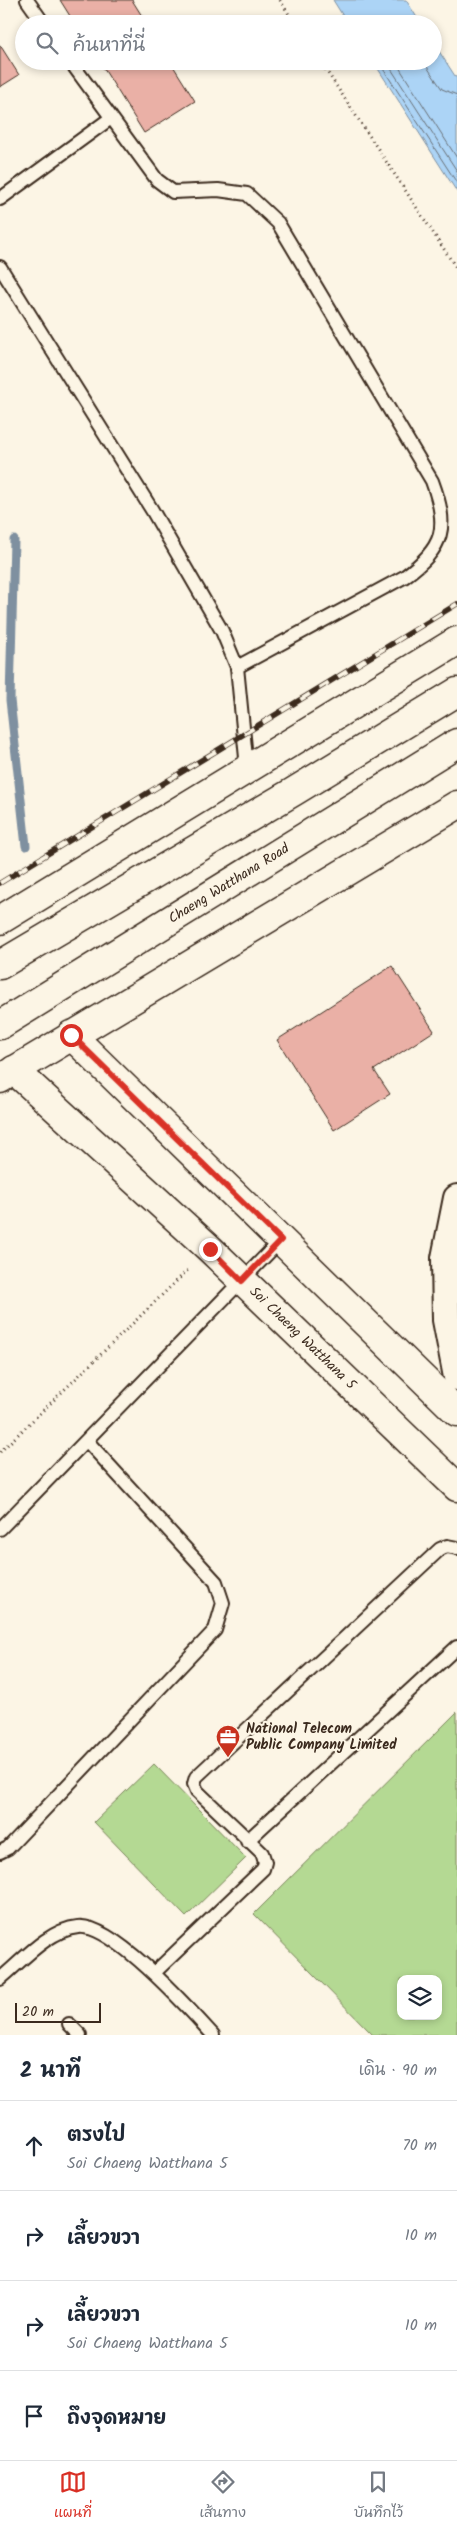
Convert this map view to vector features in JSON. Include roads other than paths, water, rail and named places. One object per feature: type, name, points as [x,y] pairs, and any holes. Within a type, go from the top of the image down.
[{"type":"main road","points":[[0,920],[457,641]]},
{"type":"main road","points":[[0,965],[293,792],[457,692]]},
{"type":"main road","name":"Chaeng Watthana Road","points":[[0,1024],[457,743]]},
{"type":"main road","points":[[7,1074],[457,805]]},
{"type":"main road","points":[[71,1035],[457,1412]]},
{"type":"main road","name":"Soi Chaeng Watthana 5","points":[[7,1074],[210,1249],[457,1487]]},
{"type":"street","points":[[457,1198],[445,1258],[446,1320],[457,1377]]},
{"type":"lane","points":[[27,0],[38,15]]},
{"type":"lane","points":[[76,70],[157,180],[173,192],[218,190],[247,194],[278,223],[432,480],[440,504],[442,535],[426,561],[404,577],[238,667]]},
{"type":"lane","points":[[0,199],[110,118]]},
{"type":"lane","points":[[0,268],[152,510],[222,632],[238,667],[247,768]]},
{"type":"lane","points":[[0,1529],[87,1442],[281,1240]]},
{"type":"lane","points":[[0,1852],[8,1848],[215,1630],[223,1603],[216,1582],[87,1442]]},
{"type":"lane","points":[[154,1973],[263,1869],[265,1862],[262,1853],[247,1841],[197,1791],[194,1784],[196,1777],[440,1550],[447,1546],[457,1548]]},
{"type":"lane","points":[[247,1841],[457,1647]]},
{"type":"lane","points":[[0,1979],[53,1935],[80,1926],[104,1934],[154,1973],[213,2035]]},
{"type":"lane","points":[[69,2024],[80,2035]]},
{"type":"water","points":[[333,0],[406,0],[415,15],[342,15]]},
{"type":"water","points":[[442,56],[457,79],[457,192],[379,70],[442,70]]},
{"type":"waterway","points":[[14,540],[10,700],[26,846]]},
{"type":"railway","points":[[0,883],[457,604]]},
{"type":"place","name":"National Telecom Public Company Limited","points":[[228,1758]]}]
